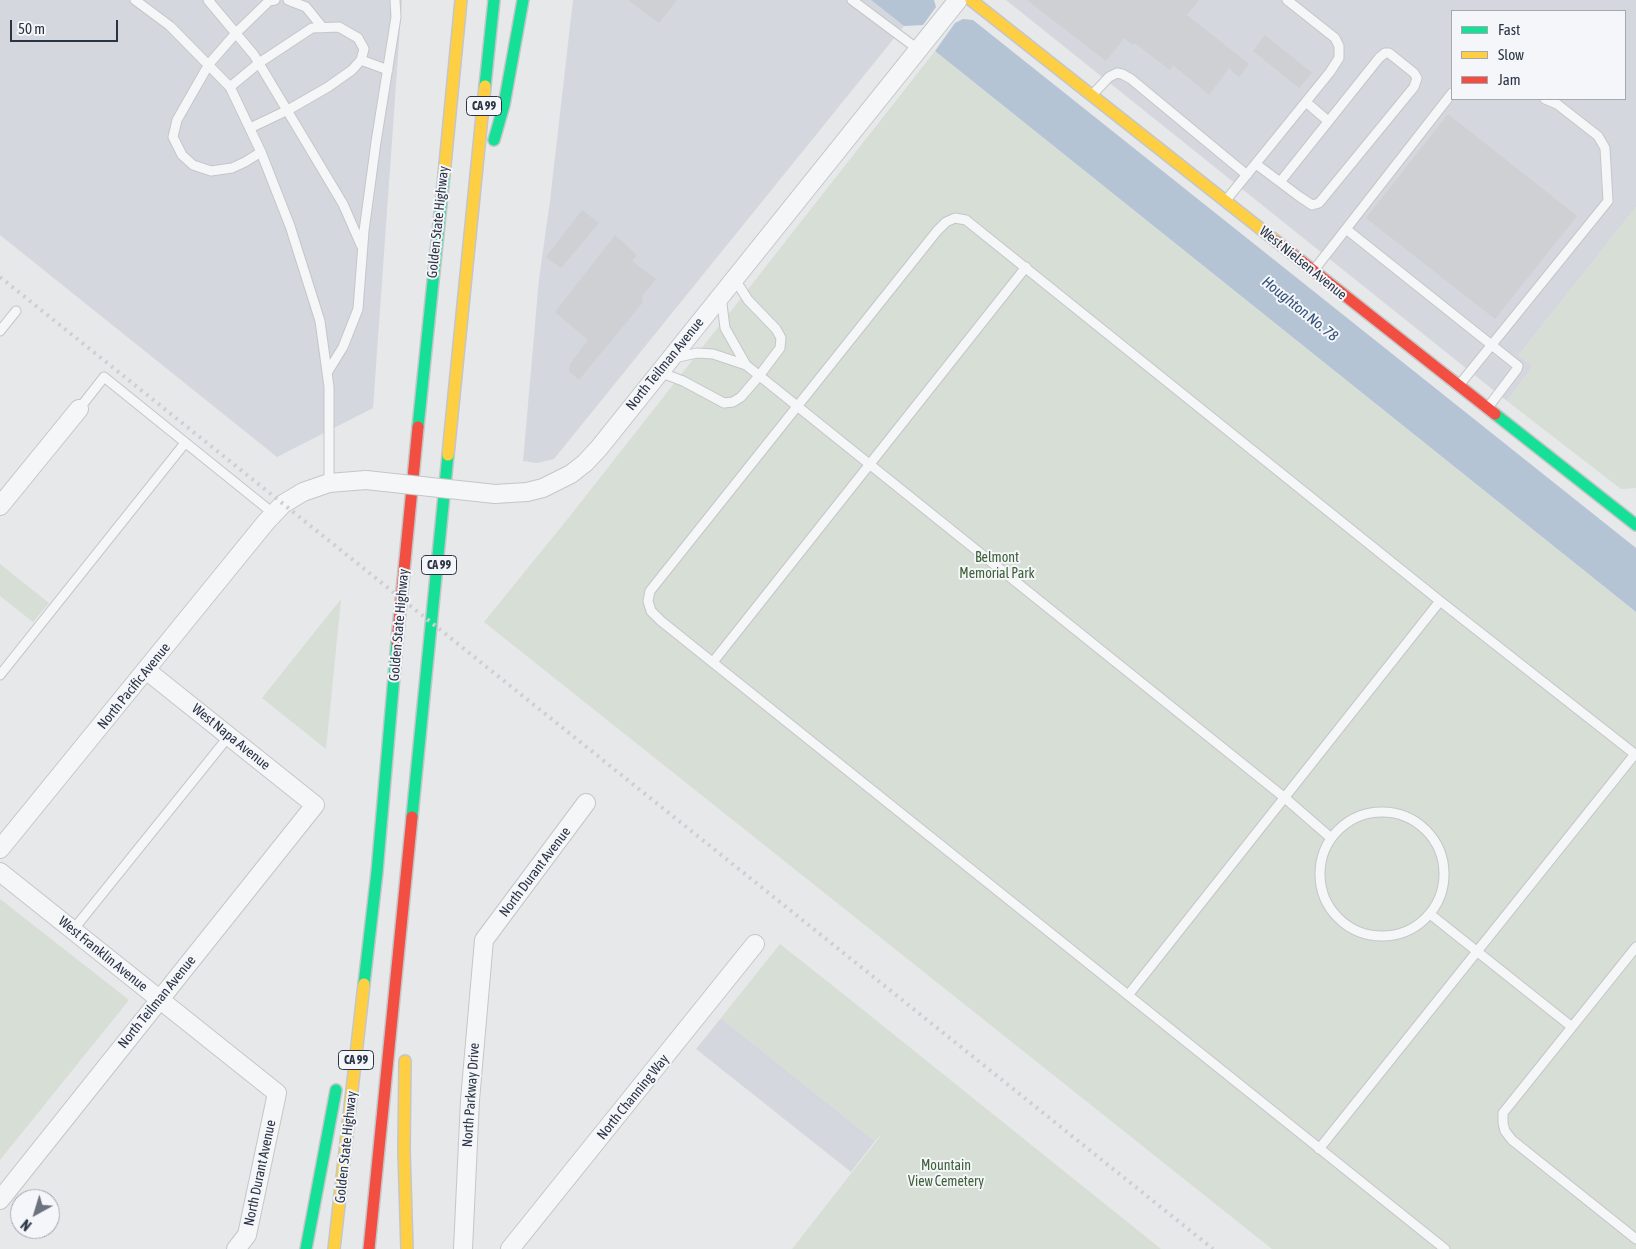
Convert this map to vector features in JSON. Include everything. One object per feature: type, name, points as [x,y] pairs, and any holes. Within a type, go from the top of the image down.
[{"type":"main road","name":"Golden State Highway","points":[[334,1249],[377,872],[397,641],[461,0]]},
{"type":"main road","name":"CA 99","points":[[369,1249],[404,918],[494,0]]},
{"type":"main road","points":[[474,211],[504,105],[523,0]]},
{"type":"main road","name":"West Nielsen Avenue","points":[[971,0],[1636,525]]},
{"type":"main road","points":[[427,332],[447,29]]},
{"type":"main road","points":[[348,1026],[377,872]]},
{"type":"main road","points":[[404,918],[404,1008]]},
{"type":"main road","points":[[405,1047],[404,1151],[407,1249]]},
{"type":"main road","points":[[306,1249],[338,1075]]},
{"type":"street","name":"North Teilman Avenue","points":[[270,518],[292,498],[329,483],[366,480],[495,494],[527,492],[543,488],[571,474],[599,448],[953,7]]},
{"type":"street","points":[[0,506],[79,408]]},
{"type":"street","name":"North Pacific Avenue","points":[[0,849],[270,518]]},
{"type":"street","name":"West Napa Avenue","points":[[146,670],[315,805]]},
{"type":"street","name":"North Durant Avenue","points":[[484,940],[586,803]]},
{"type":"street","name":"North Teilman Avenue","points":[[0,1200],[315,805]]},
{"type":"street","name":"West Franklin Avenue","points":[[0,872],[277,1093]]},
{"type":"street","name":"North Parkway Drive","points":[[463,1249],[470,1100],[484,940]]},
{"type":"street","name":"North Channing Way","points":[[510,1249],[755,944]]},
{"type":"street","name":"North Durant Avenue","points":[[236,1249],[247,1235],[277,1093]]},
{"type":"lane","points":[[135,0],[170,26],[230,87],[261,152],[290,226],[320,321],[329,386],[329,483]]},
{"type":"lane","points":[[208,0],[236,32],[259,63],[343,204],[362,248]]},
{"type":"lane","points":[[261,152],[246,162],[232,168],[211,171],[192,166],[178,150],[173,136],[177,120],[209,64],[236,32],[269,1],[275,0]]},
{"type":"lane","points":[[288,0],[306,7],[323,28]]},
{"type":"lane","points":[[327,373],[343,347],[358,309],[362,248],[376,142],[396,17],[395,0]]},
{"type":"lane","points":[[852,0],[919,50]]},
{"type":"lane","points":[[1226,201],[1339,58],[1339,46],[1335,38],[1293,2]]},
{"type":"lane","points":[[230,87],[259,63],[312,28],[339,27],[358,38],[364,48],[361,60],[352,70],[328,87],[288,110],[250,128]]},
{"type":"lane","points":[[1256,164],[1280,182],[1312,205],[1319,204],[1414,87],[1417,78],[1414,73],[1389,52],[1385,53],[1280,182]]},
{"type":"lane","points":[[361,60],[388,70]]},
{"type":"lane","points":[[1092,95],[1109,77],[1117,73],[1122,74],[1247,174]]},
{"type":"lane","points":[[1313,271],[1451,94]]},
{"type":"lane","points":[[1459,386],[1608,201],[1605,148],[1598,136],[1557,104],[1547,100]]},
{"type":"lane","points":[[1306,102],[1328,121]]},
{"type":"lane","points":[[1319,1149],[1636,754],[1440,601],[1026,267],[966,220],[955,218],[946,222],[937,231],[650,591],[648,601],[651,611],[1129,994],[1319,1149],[1445,1249]]},
{"type":"lane","points":[[1346,229],[1518,366],[1518,370],[1487,408]]},
{"type":"lane","points":[[713,662],[1026,267]]},
{"type":"lane","points":[[734,278],[748,300],[776,329],[781,338],[780,348],[759,376],[741,397],[733,402],[724,403],[683,381],[665,365],[697,353],[713,354],[746,365]]},
{"type":"lane","points":[[721,295],[726,328],[746,365],[1285,798],[1331,838]]},
{"type":"lane","points":[[0,330],[16,310]]},
{"type":"lane","points":[[79,408],[104,377],[185,443],[270,518]]},
{"type":"lane","points":[[0,675],[185,443]]},
{"type":"lane","points":[[1129,994],[1440,601]]},
{"type":"lane","points":[[73,930],[229,736]]},
{"type":"lane","points":[[1374,812],[1391,812],[1408,817],[1422,827],[1434,840],[1442,855],[1445,872],[1443,889],[1437,905],[1430,914],[1413,929],[1398,935],[1381,937],[1364,934],[1349,927],[1331,910],[1326,902],[1321,886],[1320,870],[1323,853],[1331,838],[1342,826],[1350,821],[1374,812]]},
{"type":"lane","points":[[1430,914],[1572,1027]]},
{"type":"lane","points":[[1636,946],[1503,1113],[1505,1131],[1523,1149],[1636,1239]]},
{"type":"shaded area","points":[[0,0],[402,0],[373,408],[277,457],[0,235]]},
{"type":"shaded area","points":[[573,0],[871,0],[904,26],[554,459],[537,463],[523,461],[539,279]]},
{"type":"shaded area","points":[[1006,0],[1636,0],[1636,207],[1519,355],[1533,367],[1507,401]]},
{"type":"shaded area","points":[[721,1018],[875,1141],[851,1172],[696,1049]]},
{"type":"green space","name":"Belmont Memorial Park","points":[[935,51],[1636,612],[1636,1249],[1272,1249],[484,622],[570,516]]},
{"type":"green space","points":[[1636,207],[1636,488],[1621,489],[1507,401],[1533,367],[1519,355]]},
{"type":"green space","points":[[0,564],[49,603],[33,622],[0,596]]},
{"type":"green space","points":[[341,599],[326,749],[262,698]]},
{"type":"green space","points":[[0,899],[129,1000],[0,1160]]},
{"type":"green space","name":"Mountain View Cemetery","points":[[780,944],[1161,1249],[792,1249],[882,1134],[875,1141],[721,1018]]},
{"type":"water","points":[[871,0],[934,0],[936,7],[923,25],[904,26]]},
{"type":"water","name":"Houghton No. 78","points":[[963,19],[973,20],[1636,548],[1636,612],[935,51],[955,23]]},
{"type":"building","points":[[628,0],[677,0],[659,23]]},
{"type":"building","points":[[1027,0],[1199,0],[1187,15],[1249,64],[1239,77],[1229,68],[1209,95],[1173,65],[1170,70],[1135,43],[1133,45],[1124,38],[1106,61]]},
{"type":"building","points":[[1265,35],[1312,73],[1299,88],[1253,51]]},
{"type":"building","points":[[1448,114],[1577,216],[1495,319],[1366,218]]},
{"type":"building","points":[[582,210],[599,223],[561,268],[546,257]]},
{"type":"building","points":[[615,235],[637,255],[632,261],[656,279],[642,296],[643,302],[579,380],[569,371],[570,364],[588,340],[555,312]]},
{"type":"railway","points":[[0,277],[1213,1249]]},
{"type":"traffic: fast","points":[[485,86],[494,0]]},
{"type":"traffic: fast","points":[[494,140],[504,105],[523,0]]},
{"type":"traffic: fast","points":[[418,427],[444,175]]},
{"type":"traffic: fast","points":[[1495,414],[1636,525]]},
{"type":"traffic: fast","points":[[412,817],[448,455]]},
{"type":"traffic: fast","points":[[364,984],[377,872],[397,642]]},
{"type":"traffic: fast","points":[[306,1249],[336,1090]]},
{"type":"traffic: slow","points":[[444,175],[461,0]]},
{"type":"traffic: slow","points":[[971,0],[1276,241]]},
{"type":"traffic: slow","points":[[448,455],[485,86]]},
{"type":"traffic: slow","points":[[334,1249],[364,984]]},
{"type":"traffic: slow","points":[[405,1061],[404,1151],[407,1249]]},
{"type":"traffic: jam","points":[[1276,241],[1495,414]]},
{"type":"traffic: jam","points":[[397,642],[418,427]]},
{"type":"traffic: jam","points":[[369,1249],[412,817]]}]
